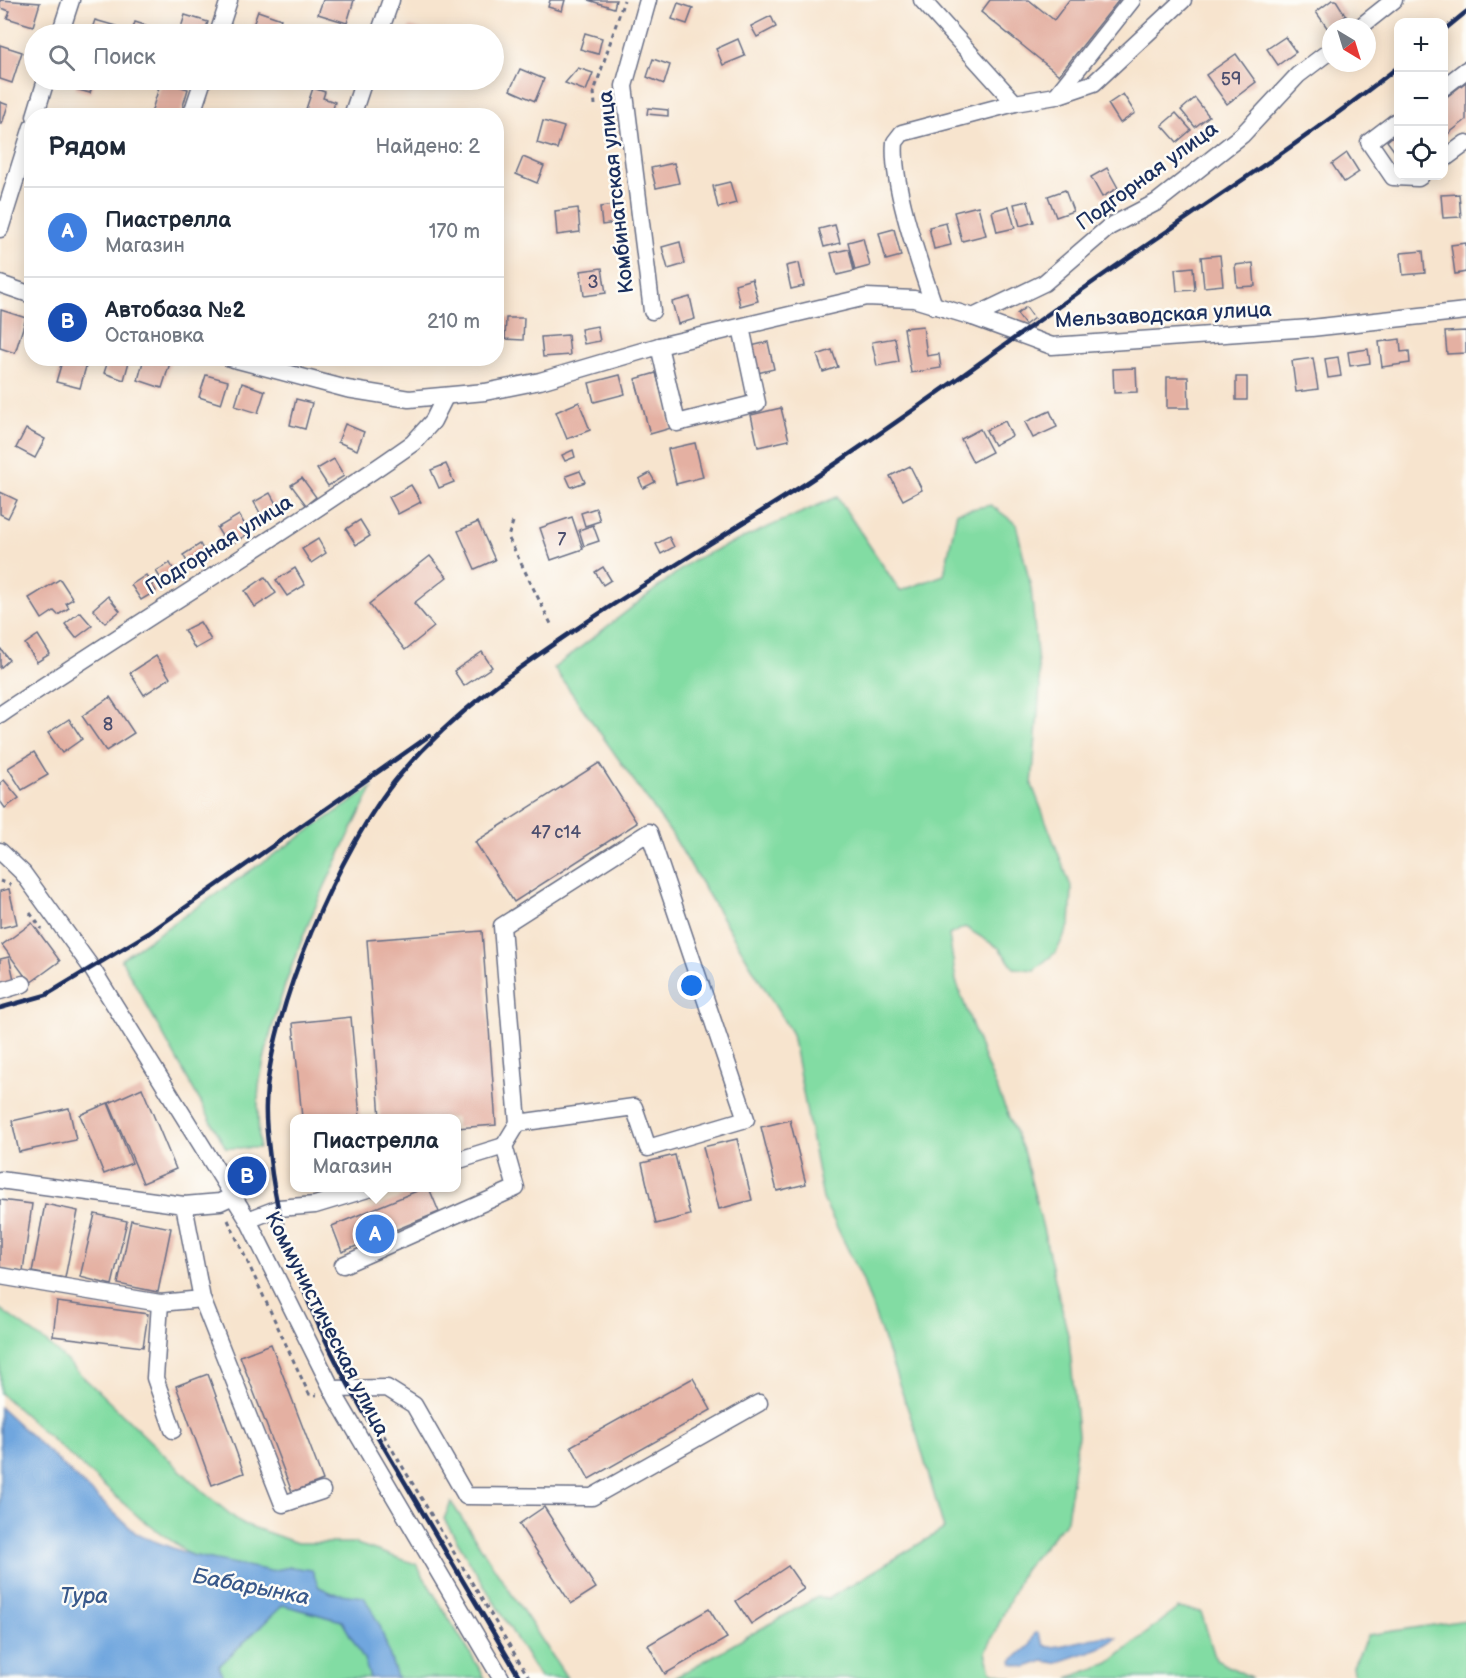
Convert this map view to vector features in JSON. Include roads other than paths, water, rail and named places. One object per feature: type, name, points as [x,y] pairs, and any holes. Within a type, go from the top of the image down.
[{"type":"street","points":[[63,24],[71,0]]},
{"type":"street","points":[[221,24],[229,0]]},
{"type":"street","points":[[383,24],[391,0]]},
{"type":"street","name":"Комбинатская улица","points":[[648,0],[624,86],[652,311]]},
{"type":"street","points":[[922,0],[1015,103]]},
{"type":"street","points":[[1056,96],[1132,0]]},
{"type":"street","points":[[934,306],[919,261],[896,173],[895,142],[902,133],[1015,103],[1078,90],[1101,78],[1183,0]]},
{"type":"street","points":[[1371,18],[1394,0]]},
{"type":"street","name":"Подгорная улица","points":[[973,317],[1044,283],[1109,226],[1157,202],[1242,135],[1298,75],[1322,57]]},
{"type":"street","points":[[1448,83],[1466,70]]},
{"type":"street","points":[[37,108],[43,90]]},
{"type":"street","points":[[193,108],[199,90]]},
{"type":"street","points":[[355,108],[361,90]]},
{"type":"street","points":[[1394,123],[1369,142],[1394,177]]},
{"type":"street","points":[[1448,156],[1466,143]]},
{"type":"street","points":[[0,229],[24,153]]},
{"type":"street","points":[[0,284],[24,292]]},
{"type":"street","name":"Мельзаводская улица","points":[[275,366],[347,389],[409,399],[445,397],[540,381],[659,346],[866,297],[914,299],[973,317],[1052,346],[1311,328],[1466,311]]},
{"type":"street","points":[[659,346],[677,423],[757,403],[741,327]]},
{"type":"street","name":"Подгорная улица","points":[[0,715],[159,610],[263,546],[413,443],[433,421],[445,397]]},
{"type":"street","points":[[461,1159],[504,1146],[518,1123],[502,926],[649,832],[746,1119],[648,1148],[634,1107],[518,1123]]},
{"type":"street","name":"Коммунистическая улица","points":[[0,851],[23,873],[91,967],[249,1220],[332,1389],[501,1678]]},
{"type":"street","points":[[0,991],[23,984]]},
{"type":"street","points":[[343,1265],[516,1188],[504,1146]]},
{"type":"street","points":[[0,1180],[184,1205],[220,1202],[233,1196]]},
{"type":"street","points":[[249,1220],[279,1209],[315,1204],[357,1192]]},
{"type":"street","points":[[184,1205],[202,1299],[283,1504],[322,1491]]},
{"type":"street","points":[[0,1276],[160,1303],[202,1299]]},
{"type":"street","points":[[160,1303],[155,1378],[173,1430]]},
{"type":"street","points":[[332,1389],[387,1389],[414,1405],[466,1496],[592,1497],[759,1403]]},
{"type":"water","name":"Тура","points":[[0,1407],[138,1535],[191,1555],[270,1571],[291,1567],[312,1570],[319,1587],[332,1593],[364,1597],[380,1626],[397,1678],[370,1678],[364,1659],[342,1621],[283,1605],[219,1666],[224,1678],[0,1678]]},
{"type":"water","points":[[1035,1633],[1038,1633],[1044,1645],[1048,1647],[1094,1638],[1117,1638],[1102,1647],[1056,1663],[1043,1661],[1026,1667],[1013,1664],[1012,1661],[1029,1646]]},
{"type":"railway","points":[[1448,27],[1466,12]]},
{"type":"railway","points":[[520,1678],[340,1369],[303,1288],[288,1246],[277,1203],[270,1159],[266,1104],[270,1067],[279,1024],[312,932],[354,844],[377,806],[399,776],[420,753],[464,711],[512,674],[562,638],[805,484],[881,433],[1106,273],[1291,147],[1394,70]]},
{"type":"railway","points":[[0,1008],[46,995],[149,933],[429,736]]},
{"type":"place","name":"Автобаза №2","points":[[247,1176]]},
{"type":"place","name":"Пиастрелла","points":[[375,1234]]},
{"type":"water label","name":"Бабарынка","points":[[251,1587]]}]
